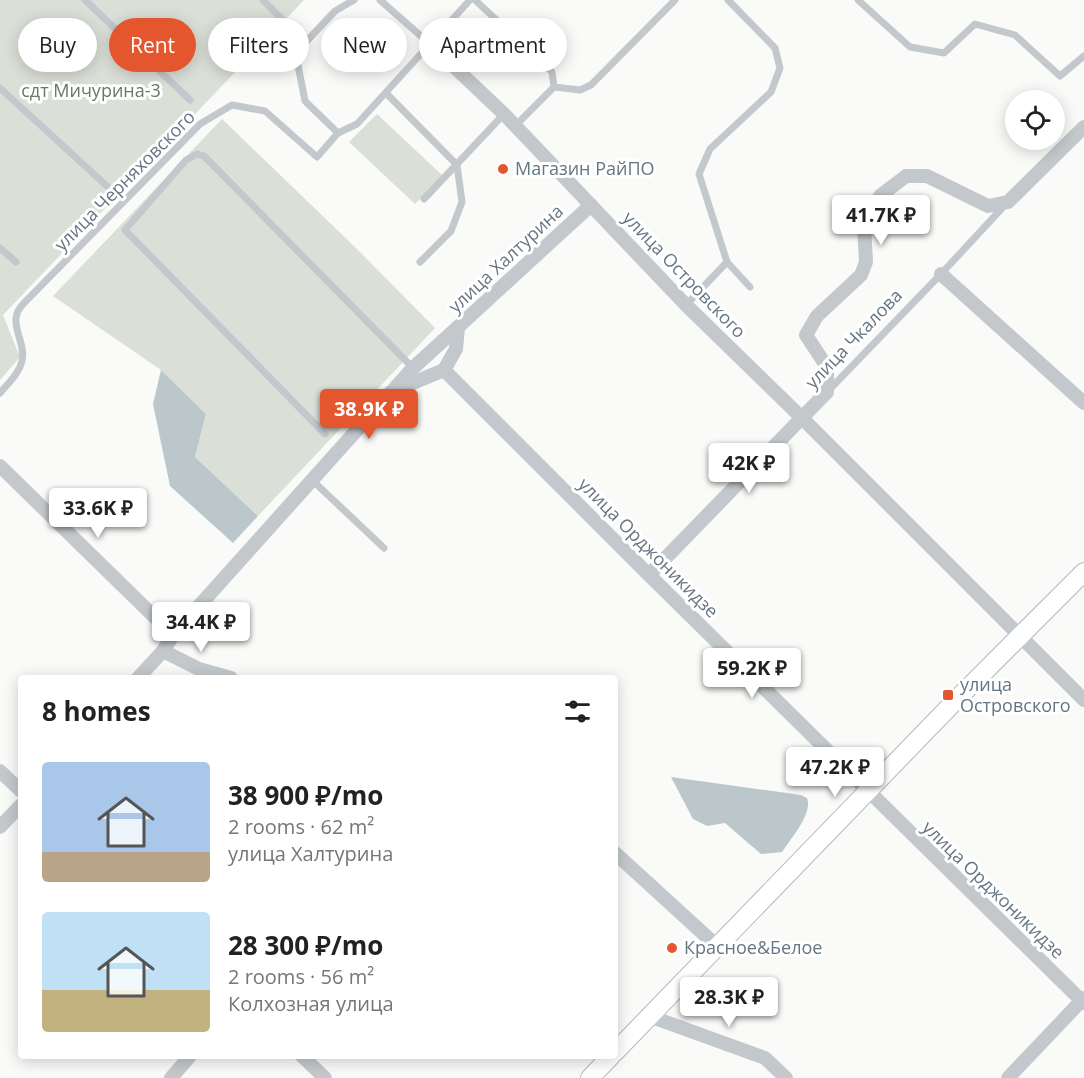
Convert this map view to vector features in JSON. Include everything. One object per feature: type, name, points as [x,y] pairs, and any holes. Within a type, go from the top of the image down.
[{"type":"street","name":"улица Островского","points":[[460,72],[504,114],[686,305],[1084,700]]},
{"type":"street","name":"улица Чкалова","points":[[1008,202],[1084,127]]},
{"type":"street","points":[[827,392],[826,367],[806,335],[816,316],[861,275],[866,262],[864,224],[880,196],[906,176],[927,176],[988,206],[1008,202]]},
{"type":"street","name":"улица Халтурина","points":[[444,370],[456,349],[458,327],[591,205]]},
{"type":"street","points":[[941,274],[1084,403]]},
{"type":"street","points":[[141,675],[413,368],[458,327]]},
{"type":"street","points":[[392,392],[444,370]]},
{"type":"street","name":"улица Орджоникидзе","points":[[444,370],[867,791],[1083,1000]]},
{"type":"street","name":"улица Чкалова","points":[[648,575],[827,392]]},
{"type":"street","points":[[0,466],[173,636]]},
{"type":"street","points":[[618,1046],[1084,572]]},
{"type":"street","points":[[163,651],[200,669],[221,675]]},
{"type":"street","points":[[0,771],[18,788]]},
{"type":"street","points":[[0,827],[18,808]]},
{"type":"street","points":[[618,857],[718,947]]},
{"type":"street","points":[[1008,1078],[1083,1000]]},
{"type":"street","points":[[649,1016],[765,1058],[786,1078]]},
{"type":"street","points":[[171,1078],[187,1059]]},
{"type":"street","points":[[305,1059],[324,1078]]},
{"type":"street","points":[[590,1078],[605,1059]]},
{"type":"lane","points":[[85,0],[190,100]]},
{"type":"lane","points":[[263,0],[281,18]]},
{"type":"lane","points":[[309,39],[335,11],[354,0]]},
{"type":"lane","points":[[380,0],[419,34]]},
{"type":"lane","points":[[454,18],[470,0]]},
{"type":"lane","points":[[475,0],[552,72],[554,87]]},
{"type":"lane","points":[[554,87],[580,90],[591,85],[675,0]]},
{"type":"lane","points":[[728,0],[775,48],[780,68],[771,92],[710,149],[699,174],[727,262],[750,287]]},
{"type":"lane","points":[[858,0],[910,47],[944,53],[975,24],[1015,35],[1060,76],[1084,56]]},
{"type":"lane","points":[[299,72],[305,101],[338,133],[357,124],[419,56]]},
{"type":"lane","points":[[515,126],[554,87]]},
{"type":"lane","points":[[0,88],[110,188]]},
{"type":"lane","points":[[386,93],[457,165],[462,202],[451,231],[420,262]]},
{"type":"lane","name":"улица Черняховского","points":[[0,393],[15,376],[22,361],[23,347],[16,322],[17,313],[25,302],[200,124],[232,105],[265,111],[317,157],[338,133]]},
{"type":"lane","points":[[424,199],[504,114]]},
{"type":"lane","points":[[325,434],[125,230],[186,160],[197,154],[204,156],[413,368]]},
{"type":"lane","name":"улица Чкалова","points":[[827,392],[1008,202]]},
{"type":"lane","points":[[0,248],[16,262]]},
{"type":"lane","points":[[686,305],[727,262]]},
{"type":"lane","points":[[312,480],[384,548]]},
{"type":"green space","name":"сдт Мичурина-3","points":[[0,0],[304,0],[287,18],[208,18],[208,72],[235,72],[3,315],[20,357],[0,380]]},
{"type":"green space","points":[[377,114],[443,176],[415,204],[349,142]]},
{"type":"green space","points":[[222,119],[435,328],[258,516],[195,457],[206,414],[161,370],[53,296]]},
{"type":"shaded area","points":[[161,370],[206,414],[195,457],[258,516],[233,543],[170,486],[153,404]]},
{"type":"shaded area","points":[[671,777],[801,795],[807,798],[807,811],[800,826],[782,852],[761,854],[725,823],[707,826],[693,819]]},
{"type":"place","name":"Магазин РайПО","points":[[503,169]]},
{"type":"place","name":"улица Островского","points":[[948,695]]},
{"type":"place","name":"Красное&Белое","points":[[672,948]]}]
